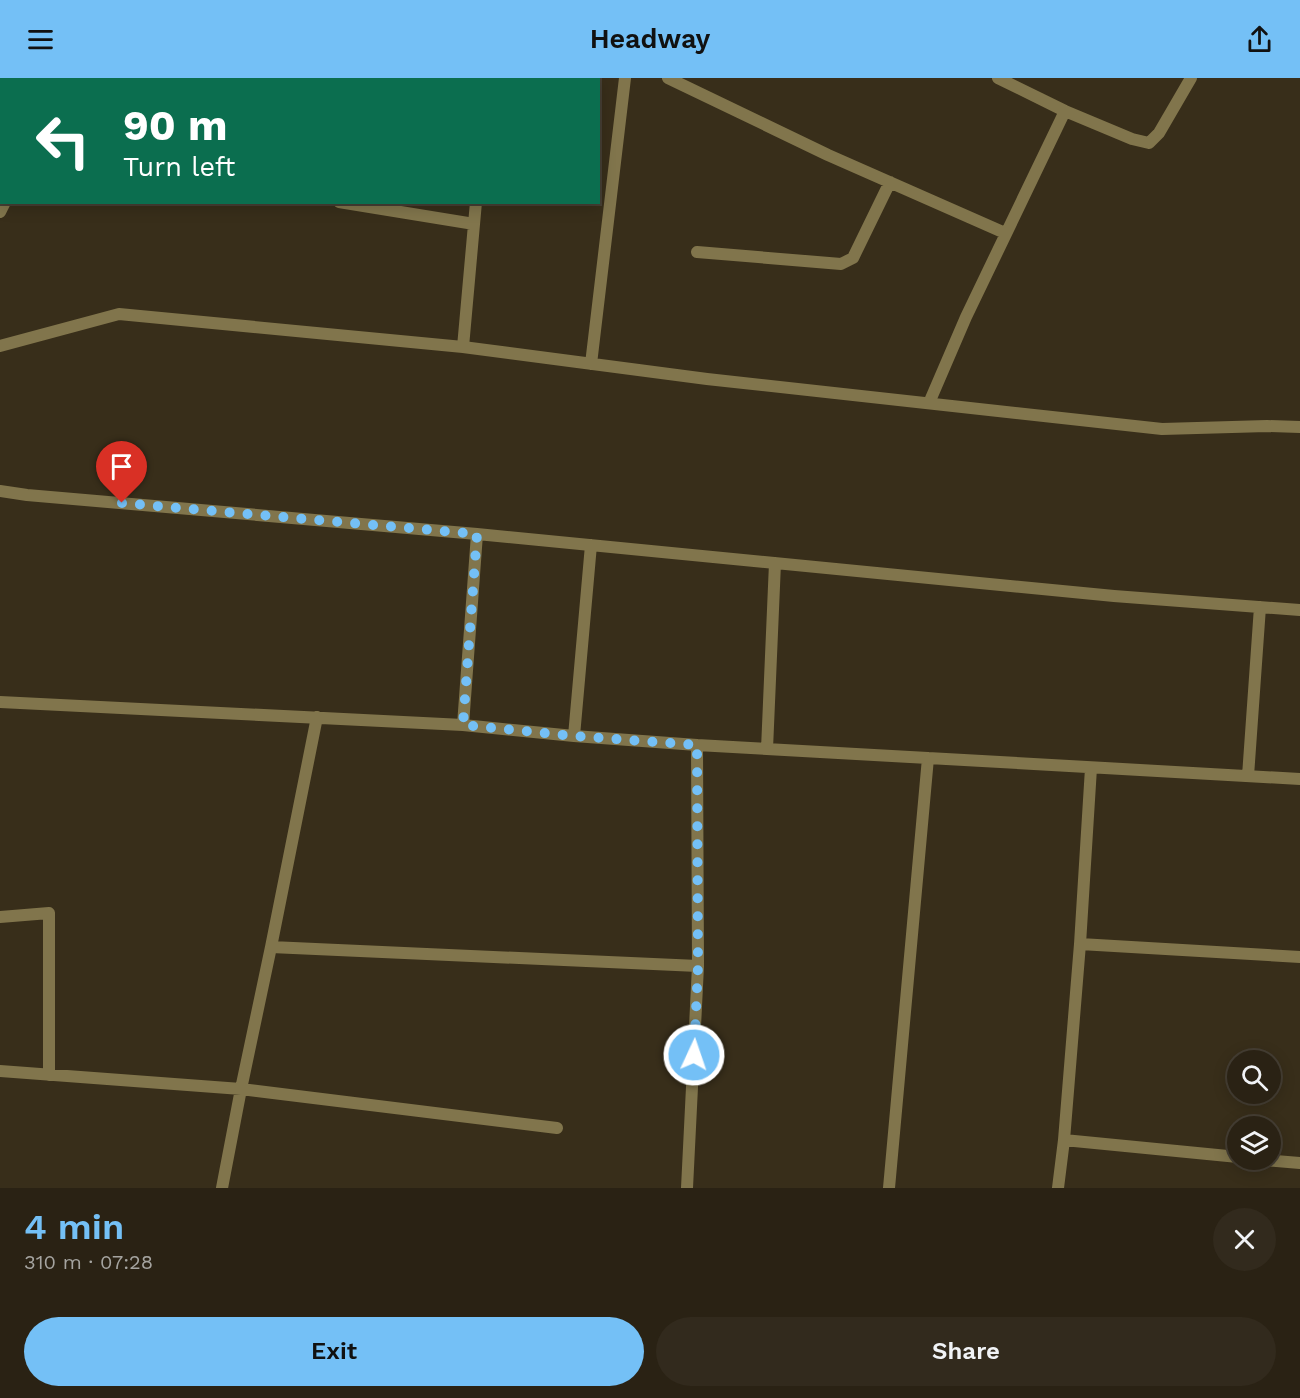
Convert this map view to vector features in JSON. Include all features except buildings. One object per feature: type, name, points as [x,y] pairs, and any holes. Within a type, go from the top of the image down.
[{"type":"street","points":[[591,364],[625,78]]},
{"type":"street","points":[[668,78],[828,155],[1005,233]]},
{"type":"street","points":[[998,78],[1065,111],[1132,139],[1149,143],[1159,133],[1191,78]]},
{"type":"street","points":[[929,404],[966,317],[1065,111]]},
{"type":"street","points":[[697,252],[841,264],[853,258],[890,182]]},
{"type":"street","points":[[351,204],[474,225]]},
{"type":"street","points":[[463,347],[476,204]]},
{"type":"street","points":[[0,346],[119,314],[463,347],[707,379],[1162,429],[1300,427]]},
{"type":"street","points":[[0,491],[477,534],[1102,595],[1300,610]]},
{"type":"street","points":[[463,725],[477,534]]},
{"type":"street","points":[[574,736],[591,545]]},
{"type":"street","points":[[767,749],[775,563]]},
{"type":"street","points":[[1248,776],[1260,607]]},
{"type":"street","points":[[0,702],[463,725],[697,745],[1300,779]]},
{"type":"street","points":[[222,1188],[317,717]]},
{"type":"street","points":[[687,1188],[698,966],[697,745]]},
{"type":"street","points":[[889,1188],[927,758]]},
{"type":"street","points":[[1058,1188],[1080,944],[1091,768]]},
{"type":"street","points":[[0,917],[49,913],[49,1074]]},
{"type":"street","points":[[1080,944],[1300,957]]},
{"type":"street","points":[[272,947],[698,966]]},
{"type":"street","points":[[0,1071],[241,1089],[557,1128]]},
{"type":"street","points":[[1064,1140],[1227,1156]]},
{"type":"street","points":[[1281,1161],[1300,1163]]},
{"type":"route","points":[[122,503],[477,534],[463,725],[697,745],[698,966],[694,1055]]}]
